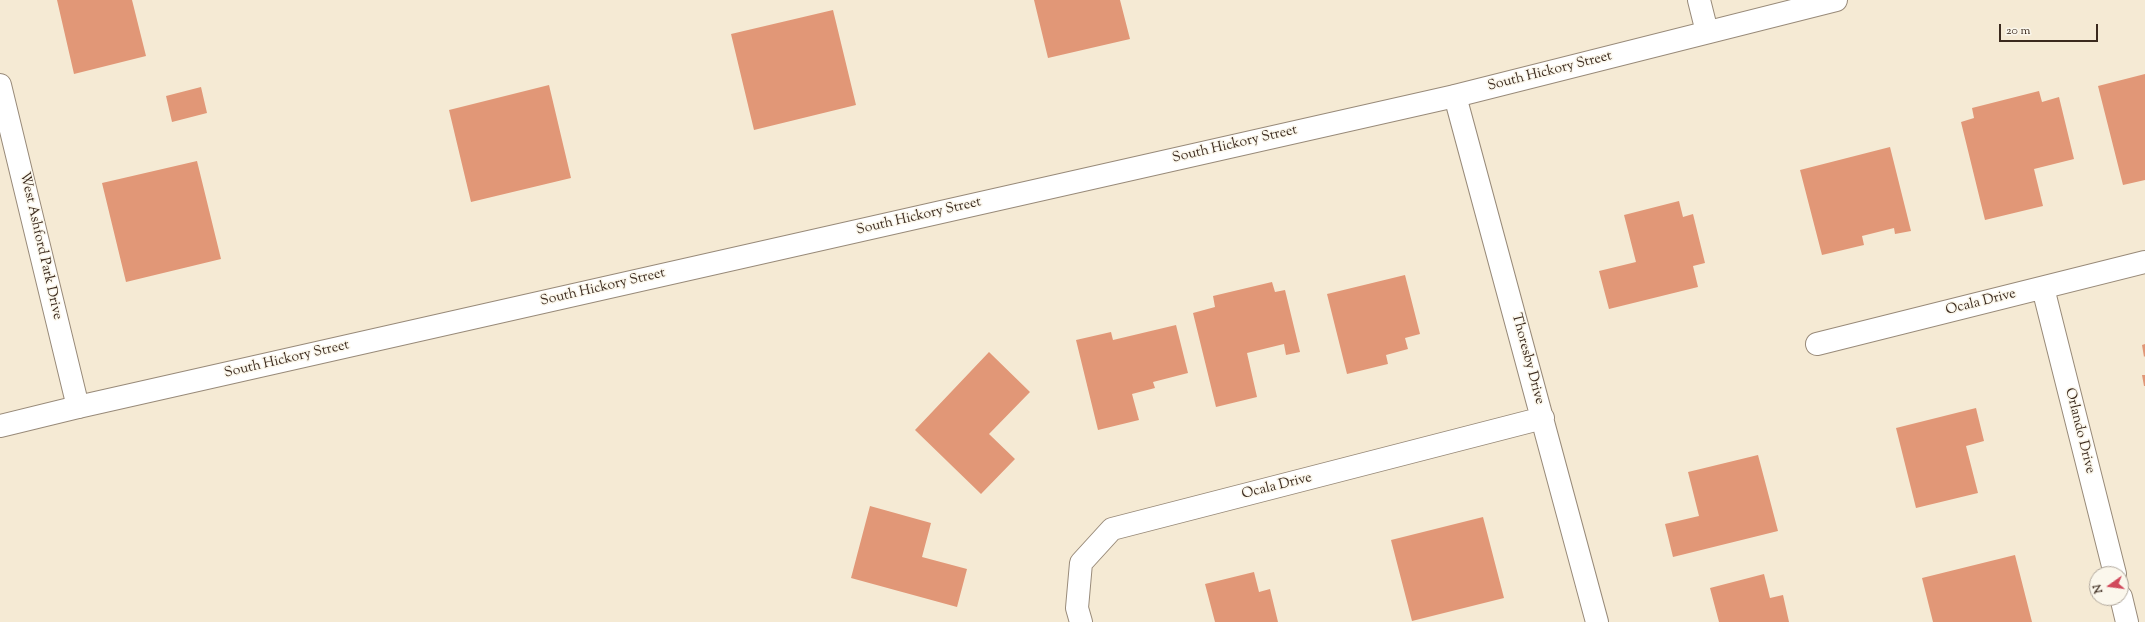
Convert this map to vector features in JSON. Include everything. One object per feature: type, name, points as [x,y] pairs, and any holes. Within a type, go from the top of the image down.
[{"type":"street","points":[[1699,0],[1707,32]]},
{"type":"street","name":"South Hickory Street","points":[[0,426],[78,407],[1455,96],[1836,0]]},
{"type":"street","name":"West Ashford Park Drive","points":[[0,85],[78,407]]},
{"type":"street","name":"Thoresby Drive","points":[[1455,96],[1597,622]]},
{"type":"street","name":"Ocala Drive","points":[[1817,344],[2145,262]]},
{"type":"street","name":"Orlando Drive","points":[[2043,288],[2113,566]]},
{"type":"street","name":"Ocala Drive","points":[[1081,622],[1077,608],[1081,563],[1112,529],[1543,418]]},
{"type":"street","points":[[2123,606],[2127,622]]},
{"type":"building","points":[[57,0],[132,0],[146,56],[74,74]]},
{"type":"building","points":[[1034,0],[1120,0],[1130,39],[1048,58]]},
{"type":"building","points":[[833,10],[856,105],[754,130],[731,34]]},
{"type":"building","points":[[2145,74],[2145,180],[2123,185],[2098,86]]},
{"type":"building","points":[[549,85],[571,178],[471,202],[449,110]]},
{"type":"building","points":[[201,87],[207,113],[172,122],[166,96]]},
{"type":"building","points":[[2039,91],[2042,102],[2059,97],[2074,159],[2034,169],[2043,206],[1985,220],[1961,122],[1974,118],[1972,108]]},
{"type":"building","points":[[1890,147],[1911,231],[1895,234],[1894,228],[1862,236],[1864,245],[1822,255],[1800,170]]},
{"type":"building","points":[[197,161],[221,259],[126,282],[102,183]]},
{"type":"building","points":[[1679,201],[1683,217],[1693,214],[1705,263],[1693,266],[1698,287],[1609,309],[1599,271],[1636,262],[1624,215]]},
{"type":"building","points":[[1405,275],[1420,334],[1405,338],[1408,349],[1386,355],[1388,364],[1347,374],[1327,294]]},
{"type":"building","points":[[1272,282],[1275,292],[1285,290],[1300,352],[1286,355],[1284,344],[1247,353],[1257,397],[1216,407],[1193,313],[1215,307],[1213,296]]},
{"type":"building","points":[[1176,325],[1188,373],[1153,382],[1155,388],[1132,394],[1139,420],[1098,430],[1076,340],[1111,332],[1113,340]]},
{"type":"building","points":[[2145,344],[2145,356],[2144,357],[2142,345]]},
{"type":"building","points":[[989,352],[1030,392],[989,434],[1015,459],[981,494],[915,430]]},
{"type":"building","points":[[2142,375],[2145,375],[2145,386],[2144,386]]},
{"type":"building","points":[[1976,408],[1984,441],[1966,446],[1978,493],[1916,508],[1896,428]]},
{"type":"building","points":[[1758,455],[1778,531],[1673,557],[1665,524],[1699,516],[1688,472]]},
{"type":"building","points":[[870,506],[931,523],[922,557],[967,569],[957,607],[851,578]]},
{"type":"building","points":[[1483,517],[1504,598],[1412,621],[1391,540]]},
{"type":"building","points":[[2015,555],[2032,622],[1933,622],[1922,578]]},
{"type":"building","points":[[1254,572],[1259,592],[1270,589],[1278,622],[1215,622],[1205,584]]},
{"type":"building","points":[[1764,574],[1770,598],[1783,595],[1789,622],[1719,622],[1710,588]]}]
